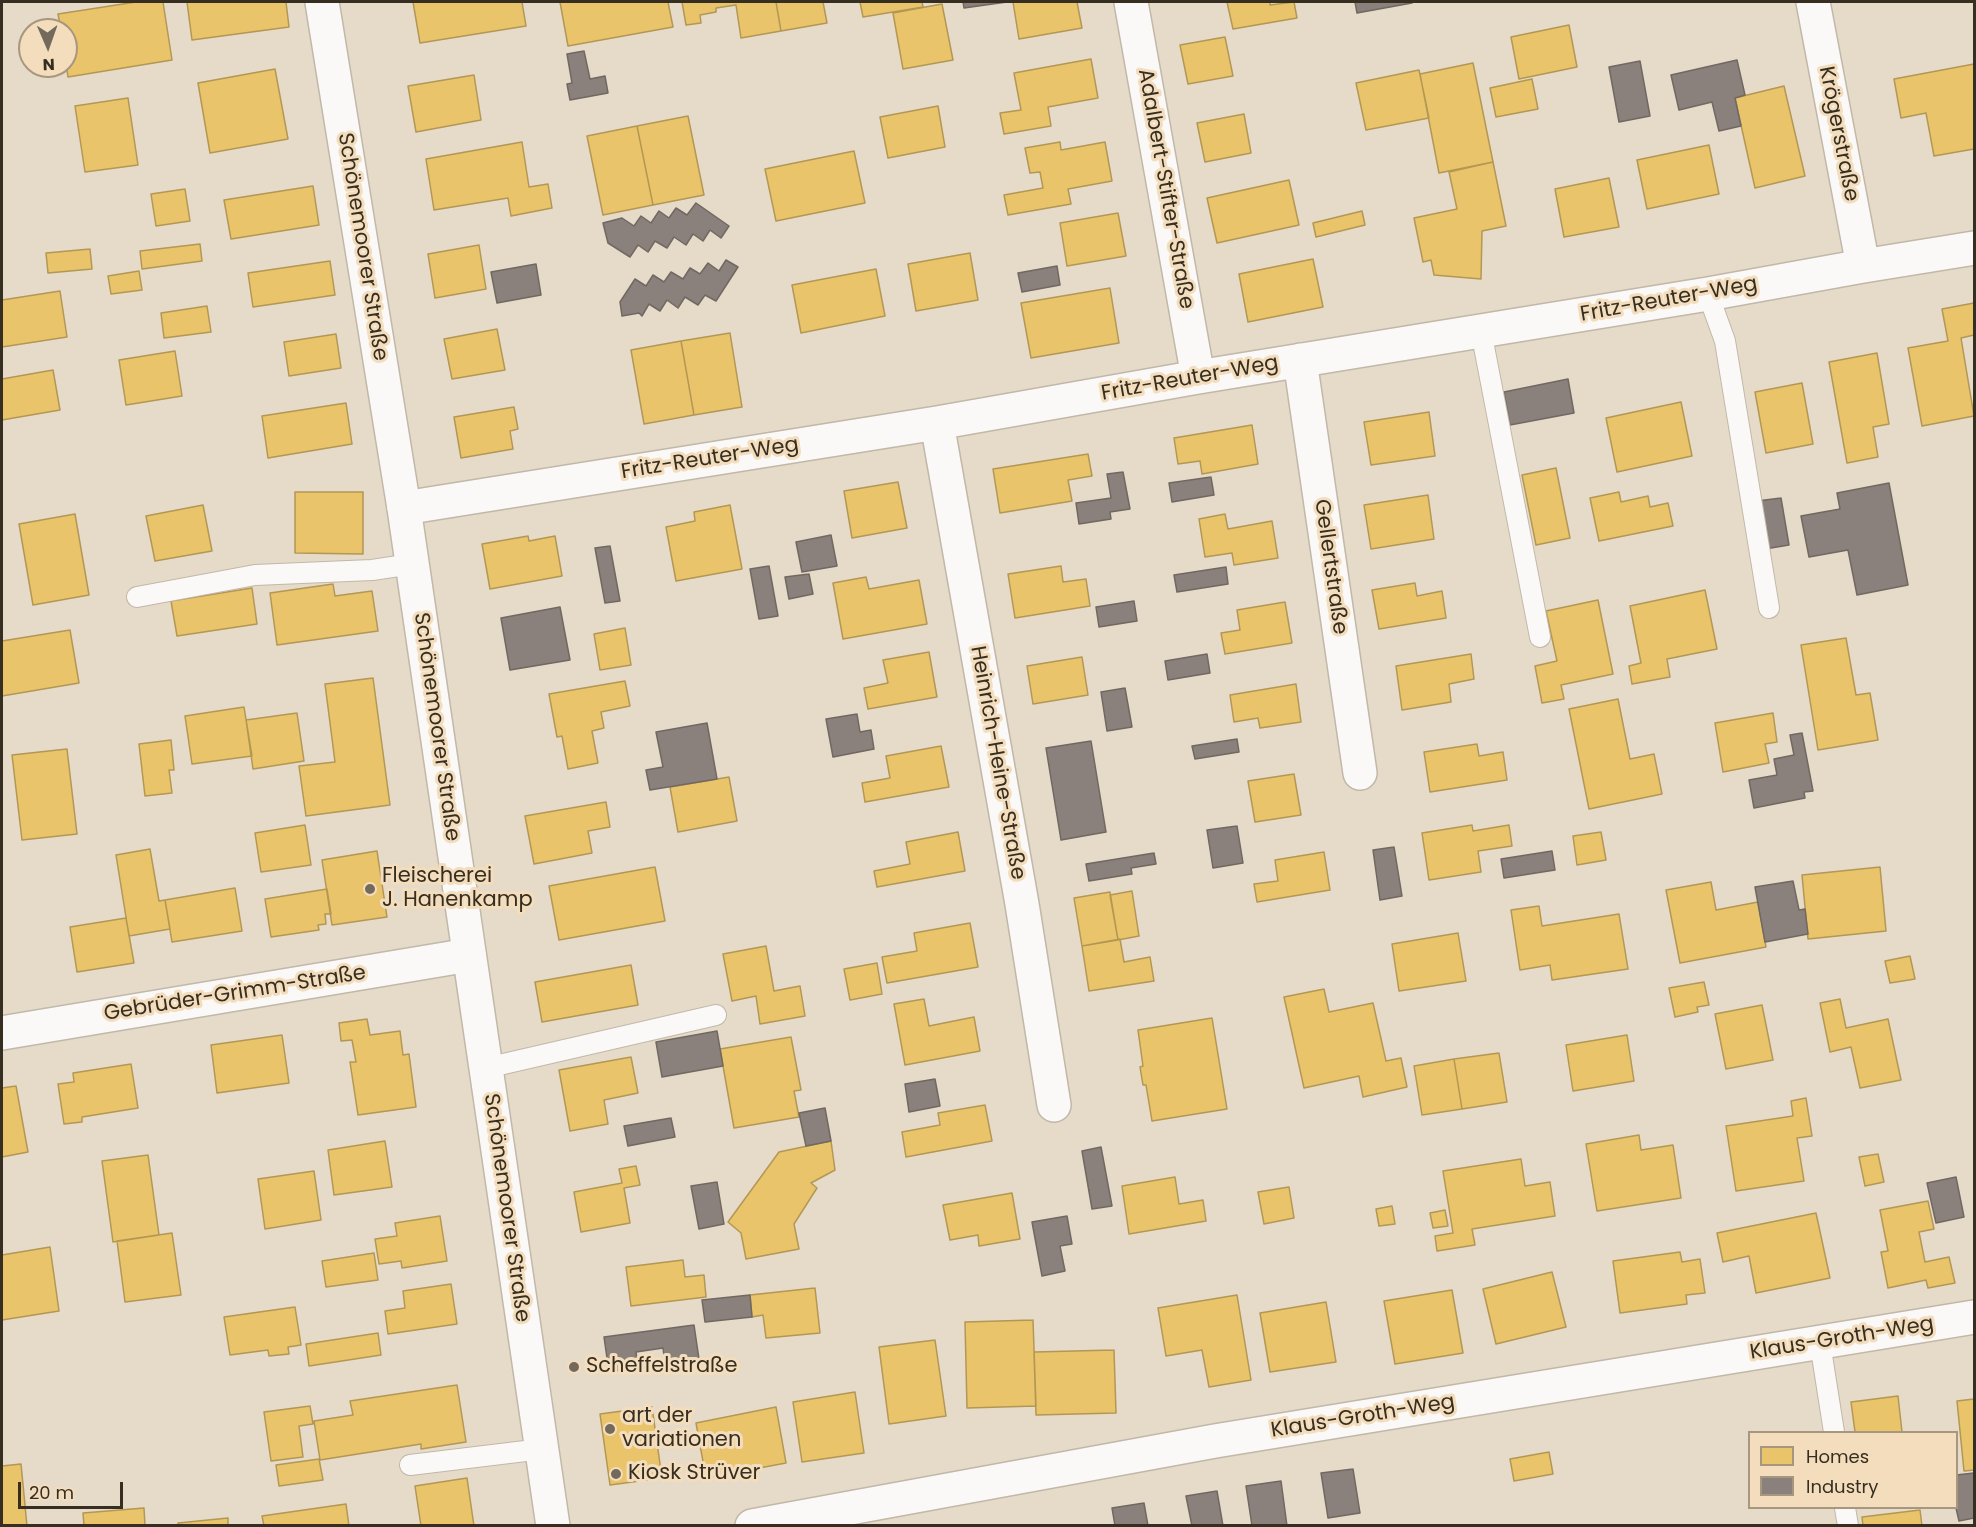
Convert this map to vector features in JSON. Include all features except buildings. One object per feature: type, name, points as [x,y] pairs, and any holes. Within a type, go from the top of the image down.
[{"type":"street","name":"Schönemoorer Straße","points":[[322,2],[404,508],[554,1526]]},
{"type":"street","name":"Adalbert-Stifter-Straße","points":[[1131,2],[1198,377]]},
{"type":"street","name":"Krögerstraße","points":[[1813,2],[1863,266]]},
{"type":"street","name":"Fritz-Reuter-Weg","points":[[404,508],[937,423],[1198,377],[1974,248]]},
{"type":"street","name":"Gellertstraße","points":[[1300,360],[1360,773]]},
{"type":"street","name":"Heinrich-Heine-Straße","points":[[937,423],[1022,904],[1054,1105]]},
{"type":"street","name":"Gebrüder-Grimm-Straße","points":[[2,1033],[469,955]]},
{"type":"street","name":"Klaus-Groth-Weg","points":[[752,1526],[1215,1441],[1974,1317]]},
{"type":"lane","points":[[1708,294],[1725,341],[1769,608]]},
{"type":"lane","points":[[1481,331],[1540,637]]},
{"type":"lane","points":[[137,597],[255,575],[372,570],[412,564]]},
{"type":"lane","points":[[486,1068],[716,1015]]},
{"type":"lane","points":[[1820,1343],[1834,1431]]},
{"type":"lane","points":[[410,1465],[542,1449]]},
{"type":"lane","points":[[1845,1509],[1848,1526]]},
{"type":"place","name":"Fleischerei J. Hanenkamp","points":[[370,889]]},
{"type":"place","name":"Scheffelstraße","points":[[574,1367]]},
{"type":"place","name":"art der variationen","points":[[610,1429]]},
{"type":"place","name":"Kiosk Strüver","points":[[616,1474]]}]
